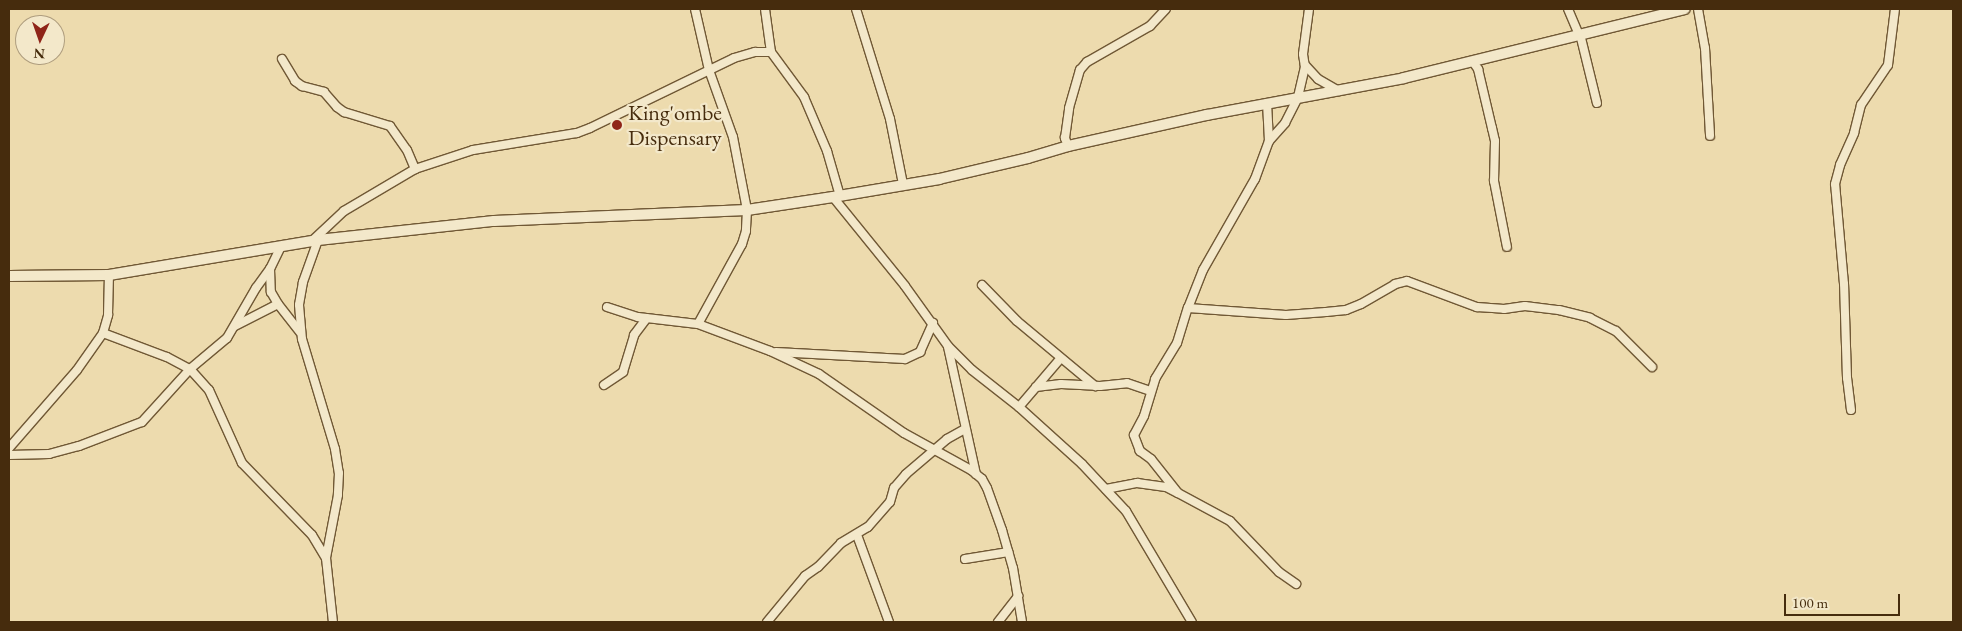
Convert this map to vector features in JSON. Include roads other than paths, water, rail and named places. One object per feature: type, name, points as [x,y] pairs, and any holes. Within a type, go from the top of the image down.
[{"type":"street","points":[[695,9],[710,70],[732,137],[747,210],[746,231],[742,244],[698,324]]},
{"type":"street","points":[[765,9],[771,52],[804,97],[827,151],[836,196],[933,323],[948,346],[972,370],[1019,407],[1106,489],[1136,525],[1192,622]]},
{"type":"street","points":[[856,9],[890,119],[904,184]]},
{"type":"street","points":[[1068,146],[1065,138],[1069,108],[1080,70],[1087,62],[1150,26],[1166,9]]},
{"type":"street","points":[[1178,492],[1151,459],[1140,451],[1134,439],[1136,430],[1144,416],[1150,391],[1159,371],[1177,343],[1188,308],[1212,252],[1246,197],[1269,140],[1285,123],[1298,97],[1305,66],[1303,54],[1309,9]]},
{"type":"street","points":[[1568,9],[1580,34],[1597,102]]},
{"type":"street","points":[[9,276],[109,275],[315,241],[494,221],[747,210],[836,196],[939,179],[1028,158],[1068,146],[1267,103],[1339,91],[1473,62],[1685,9]]},
{"type":"street","points":[[1698,9],[1705,48],[1710,136]]},
{"type":"street","points":[[1851,410],[1847,378],[1844,284],[1835,184],[1840,165],[1854,133],[1861,105],[1888,65],[1895,9]]},
{"type":"street","points":[[333,622],[326,558],[338,495],[339,473],[335,449],[302,334],[299,305],[303,282],[315,241],[344,211],[415,169],[473,150],[576,133],[742,55],[771,52]]},
{"type":"street","points":[[282,59],[295,81],[302,86],[324,92],[337,108],[344,112],[390,126],[407,150],[415,169]]},
{"type":"street","points":[[1473,62],[1478,69],[1492,128],[1495,149],[1494,181],[1507,247]]},
{"type":"street","points":[[1305,66],[1318,79],[1339,91]]},
{"type":"street","points":[[1267,103],[1269,140]]},
{"type":"street","points":[[9,455],[49,454],[79,446],[134,426],[152,413],[190,369],[217,348],[235,326],[256,288],[270,269],[281,246]]},
{"type":"street","points":[[270,269],[271,292],[302,334]]},
{"type":"street","points":[[9,448],[82,364],[103,333],[108,315],[109,275]]},
{"type":"street","points":[[1188,308],[1286,315],[1339,311],[1361,304],[1395,284],[1407,281],[1477,307],[1504,309],[1525,306],[1560,310],[1590,318],[1616,331],[1652,367]]},
{"type":"street","points":[[982,285],[1017,322],[1095,386]]},
{"type":"street","points":[[235,326],[278,304]]},
{"type":"street","points":[[607,307],[626,314],[647,318],[698,324],[770,351],[819,374],[904,433],[976,474],[987,488],[1008,552],[1022,622]]},
{"type":"street","points":[[604,385],[623,372],[634,336],[647,318]]},
{"type":"street","points":[[770,351],[905,358],[920,352],[933,323]]},
{"type":"street","points":[[103,333],[167,357],[190,369],[209,390],[242,463],[312,535],[326,558]]},
{"type":"street","points":[[948,346],[962,402],[965,429],[976,474]]},
{"type":"street","points":[[1019,407],[1060,359]]},
{"type":"street","points":[[1036,386],[1061,384],[1095,386],[1127,383],[1150,391]]},
{"type":"street","points":[[767,622],[805,576],[818,567],[841,543],[868,527],[890,502],[898,482],[934,449],[965,429]]},
{"type":"street","points":[[1106,489],[1137,483],[1166,487],[1178,492],[1230,521],[1279,572],[1296,584]]},
{"type":"street","points":[[857,535],[889,622]]},
{"type":"street","points":[[965,559],[1008,552]]},
{"type":"street","points":[[996,622],[1018,596]]},
{"type":"place","name":"King'ombe Dispensary","points":[[617,125]]}]
